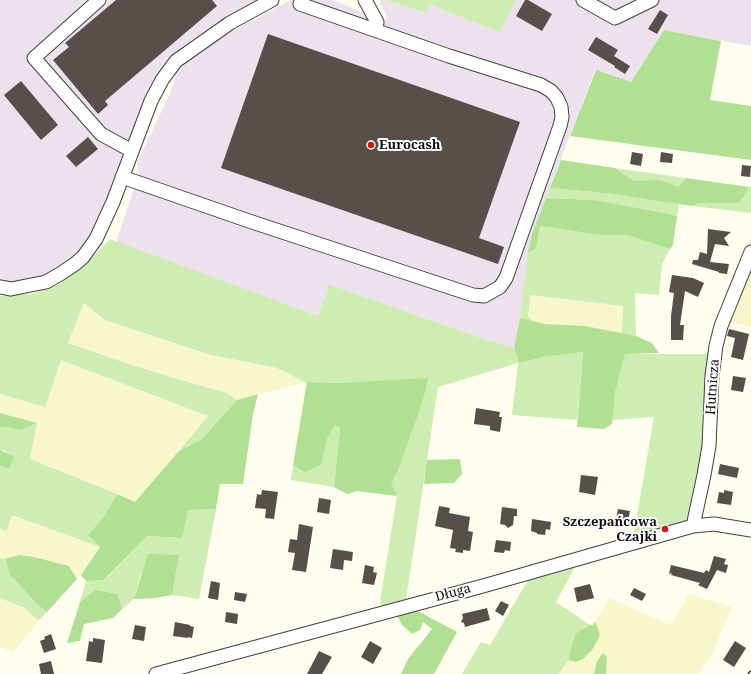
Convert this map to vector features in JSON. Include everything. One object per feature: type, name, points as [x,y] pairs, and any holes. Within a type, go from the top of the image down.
[{"type":"street","points":[[99,0],[34,58],[101,134],[132,151]]},
{"type":"street","points":[[0,287],[11,289],[46,282],[75,264],[83,257],[96,239],[151,101],[162,80],[176,61],[230,23],[272,0]]},
{"type":"street","points":[[365,0],[376,26]]},
{"type":"street","points":[[583,0],[615,18],[652,0]]},
{"type":"street","points":[[122,177],[248,221],[473,295],[484,296],[500,287],[506,278],[560,126],[561,112],[557,98],[551,91],[541,86],[449,56],[376,26],[300,4]]},
{"type":"street","name":"Hutnicza","points":[[693,526],[709,446],[712,376],[716,346],[721,326],[751,252]]},
{"type":"street","name":"Długa","points":[[156,674],[483,586],[693,526],[714,524],[751,530]]},
{"type":"path","points":[[748,674],[751,670]]},
{"type":"shaded area","points":[[0,0],[262,0],[197,36],[171,57],[161,71],[98,225],[80,253],[60,268],[45,276],[15,282],[0,281]]},
{"type":"shaded area","points":[[291,0],[332,0],[385,21],[387,17],[379,0],[385,0],[425,13],[431,5],[499,32],[517,0],[751,0],[751,46],[664,30],[631,82],[595,70],[532,234],[520,318],[514,348],[487,340],[328,284],[328,290],[318,316],[116,242],[139,174],[137,162],[169,96],[177,71],[184,62],[202,48]]},
{"type":"green space","points":[[385,0],[517,0],[499,32],[431,5],[426,13]]},
{"type":"green space","points":[[664,30],[721,41],[710,100],[751,106],[751,160],[570,136],[596,70],[631,82]]},
{"type":"green space","points":[[561,160],[615,168],[634,181],[660,180],[678,187],[686,178],[749,187],[739,203],[698,203],[693,206],[615,194],[550,188]]},
{"type":"green space","points":[[615,168],[686,178],[678,187],[660,181],[634,181]]},
{"type":"green space","points":[[749,187],[751,187],[751,213],[693,206],[698,203],[739,203]]},
{"type":"green space","points":[[550,188],[615,194],[679,204],[677,216],[594,200],[546,198]]},
{"type":"green space","points":[[546,198],[594,200],[677,216],[673,245],[670,249],[627,235],[600,235],[540,226],[536,248],[528,253],[532,234]]},
{"type":"green space","points":[[540,226],[600,235],[627,235],[670,249],[662,264],[659,295],[635,293],[636,336],[622,334],[623,306],[531,295],[528,315],[532,321],[520,318],[528,253],[536,248]]},
{"type":"green space","points":[[110,239],[318,316],[328,290],[328,284],[487,340],[514,348],[519,363],[543,357],[583,352],[577,420],[512,415],[518,363],[438,387],[406,600],[382,608],[380,602],[397,496],[390,483],[399,468],[416,420],[341,383],[305,382],[277,368],[211,355],[105,320],[84,303],[68,343],[126,363],[227,393],[237,400],[202,439],[178,452],[208,416],[61,360],[45,407],[0,394],[0,296],[32,294],[58,285],[87,263]]},
{"type":"green space","points":[[751,262],[751,327],[726,321]]},
{"type":"green space","points":[[531,295],[623,306],[622,334],[585,326],[545,324],[532,321],[528,315]]},
{"type":"green space","points":[[84,303],[106,320],[211,355],[277,368],[305,382],[237,400],[227,393],[126,363],[68,343]]},
{"type":"green space","points":[[520,318],[545,324],[585,326],[636,336],[652,343],[659,353],[625,354],[615,393],[612,424],[604,429],[577,427],[583,352],[543,357],[519,363],[514,348]]},
{"type":"green space","points":[[711,350],[701,462],[690,516],[684,523],[635,538],[634,534],[654,417],[612,420],[615,393],[625,354],[704,354]]},
{"type":"green space","points":[[61,360],[208,416],[135,502],[30,459],[37,423],[0,413],[0,394],[45,406]]},
{"type":"green space","points":[[428,378],[416,420],[399,468],[391,483],[397,496],[357,491],[347,494],[334,487],[340,428],[335,425],[327,439],[320,465],[305,473],[293,465],[307,382],[341,383]]},
{"type":"green space","points":[[258,394],[253,414],[243,484],[220,484],[216,509],[188,510],[182,538],[147,536],[104,580],[86,581],[81,575],[100,547],[88,535],[105,515],[117,494],[135,502],[178,452],[202,439],[237,400]]},
{"type":"green space","points":[[0,413],[37,423],[20,430],[0,427]]},
{"type":"green space","points":[[37,423],[30,459],[117,494],[105,515],[88,535],[100,547],[12,515],[7,531],[0,529],[0,466],[9,469],[5,451],[0,450],[0,427],[20,430]]},
{"type":"green space","points":[[334,425],[340,428],[334,487],[291,480],[293,465],[305,473],[323,457],[327,439]]},
{"type":"green space","points":[[0,450],[14,457],[9,469],[0,466]]},
{"type":"green space","points":[[460,459],[462,474],[454,483],[424,484],[427,460]]},
{"type":"green space","points":[[216,509],[199,599],[172,595],[179,555],[141,574],[134,599],[122,609],[118,594],[95,590],[80,602],[86,581],[105,580],[147,536],[181,538],[188,510]]},
{"type":"green space","points":[[12,515],[100,547],[77,579],[69,566],[34,557],[19,555],[5,559],[0,558],[0,529],[7,531]]},
{"type":"green space","points":[[148,554],[179,555],[172,595],[155,598],[134,599]]},
{"type":"green space","points":[[19,555],[34,557],[69,566],[77,579],[47,612],[38,605],[10,575],[5,559]]},
{"type":"green space","points":[[0,558],[5,559],[10,575],[38,605],[47,612],[38,621],[25,608],[0,598]]},
{"type":"green space","points":[[576,565],[556,602],[590,625],[575,634],[568,660],[559,674],[462,674],[481,642],[490,645],[530,577]]},
{"type":"green space","points":[[95,590],[118,594],[122,609],[113,618],[84,624],[80,641],[67,643],[80,602]]},
{"type":"green space","points":[[689,594],[732,607],[712,654],[698,674],[606,674],[607,657],[597,661],[594,674],[559,674],[568,660],[576,662],[583,659],[600,635],[595,621],[609,598],[671,625]]},
{"type":"green space","points":[[0,598],[25,608],[38,622],[13,652],[0,647]]},
{"type":"green space","points":[[414,609],[457,632],[434,674],[401,674],[408,659],[432,629],[423,622],[420,630],[412,634],[402,625],[397,615]]},
{"type":"green space","points":[[595,621],[600,635],[592,650],[583,659],[576,662],[568,660],[575,634],[590,625],[593,626]]},
{"type":"green space","points":[[603,653],[607,657],[606,674],[594,674],[597,661]]},
{"type":"building","points":[[116,0],[212,0],[217,6],[105,101],[108,105],[98,114],[53,60],[69,47],[65,43]]},
{"type":"building","points":[[525,0],[528,0],[552,14],[542,31],[516,16]]},
{"type":"building","points":[[660,10],[668,15],[657,34],[648,29]]},
{"type":"building","name":"Eurocash","points":[[268,34],[520,122],[479,238],[504,247],[498,264],[221,168]]},
{"type":"building","points":[[596,37],[618,50],[614,56],[630,66],[625,74],[614,67],[615,66],[588,50]]},
{"type":"building","points":[[21,81],[58,125],[41,140],[4,95]]},
{"type":"building","points":[[88,137],[98,149],[76,167],[66,156]]},
{"type":"building","points":[[632,152],[643,154],[641,166],[630,164]]},
{"type":"building","points":[[661,152],[673,154],[672,163],[660,162]]},
{"type":"building","points":[[742,165],[751,166],[750,177],[741,176]]},
{"type":"building","points":[[708,229],[731,232],[724,238],[729,246],[715,244],[710,262],[729,264],[727,274],[719,273],[692,264],[693,260],[698,260],[700,252],[707,254]]},
{"type":"building","points":[[672,275],[693,278],[704,283],[698,297],[685,291],[680,325],[684,325],[683,340],[671,340],[671,316],[674,293],[669,292]]},
{"type":"building","points":[[729,329],[749,334],[743,360],[731,357],[735,338],[727,336]]},
{"type":"building","points":[[733,376],[746,378],[743,392],[731,390]]},
{"type":"building","points":[[476,408],[500,412],[499,417],[502,417],[500,432],[490,430],[490,426],[474,424]]},
{"type":"building","points":[[720,464],[739,468],[737,478],[718,474]]},
{"type":"building","points":[[581,475],[598,477],[595,495],[579,492]]},
{"type":"building","points":[[262,490],[278,492],[274,519],[265,518],[266,509],[255,508],[257,494],[261,495]]},
{"type":"building","points":[[724,490],[733,492],[731,505],[717,503],[719,492],[724,493]]},
{"type":"building","points":[[319,498],[331,500],[329,514],[317,512]]},
{"type":"building","points":[[439,506],[450,508],[449,513],[470,517],[468,531],[473,532],[470,551],[463,550],[463,553],[455,552],[456,549],[450,548],[453,530],[435,526]]},
{"type":"building","points":[[502,507],[517,509],[517,516],[514,516],[513,525],[508,528],[505,525],[500,524]]},
{"type":"building","points":[[618,509],[630,511],[628,521],[616,519]]},
{"type":"building","points":[[532,519],[551,522],[550,530],[546,529],[545,535],[537,534],[531,531]]},
{"type":"building","points":[[299,524],[313,527],[306,572],[292,570],[295,553],[288,552],[290,539],[297,540]]},
{"type":"building","points":[[496,540],[511,542],[510,551],[505,550],[504,553],[494,552]]},
{"type":"building","points":[[333,549],[353,552],[352,561],[344,560],[343,570],[330,568]]},
{"type":"building","points":[[714,556],[726,559],[724,564],[728,565],[726,573],[717,570],[707,589],[698,585],[700,583],[671,575],[672,573],[669,574],[671,565],[704,573],[706,570],[709,572]]},
{"type":"building","points":[[365,565],[374,567],[373,572],[377,573],[374,585],[362,583]]},
{"type":"building","points":[[211,581],[220,583],[218,600],[208,598]]},
{"type":"building","points":[[590,584],[594,598],[577,602],[574,588]]},
{"type":"building","points":[[634,588],[646,594],[642,601],[630,595]]},
{"type":"building","points":[[235,592],[247,594],[245,602],[234,600]]},
{"type":"building","points":[[501,601],[509,605],[503,616],[495,611]]},
{"type":"building","points":[[487,608],[490,620],[465,627],[464,623],[461,622],[463,618],[462,614]]},
{"type":"building","points":[[226,612],[238,614],[237,624],[225,622]]},
{"type":"building","points":[[175,622],[194,627],[192,638],[173,636]]},
{"type":"building","points":[[135,625],[146,627],[144,641],[132,639]]},
{"type":"building","points":[[51,634],[56,649],[44,653],[40,641],[45,639],[44,637]]},
{"type":"building","points":[[93,638],[105,640],[102,663],[86,661],[89,641],[93,642]]},
{"type":"building","points":[[370,641],[382,648],[373,664],[361,657]]},
{"type":"building","points":[[735,641],[746,648],[734,667],[723,660]]},
{"type":"building","points":[[319,651],[332,657],[322,674],[307,674]]},
{"type":"building","points":[[51,661],[54,674],[41,674],[39,664]]},
{"type":"place","name":"Eurocash","points":[[371,145]]},
{"type":"place","name":"Szczepańcowa Czajki","points":[[665,529]]}]
